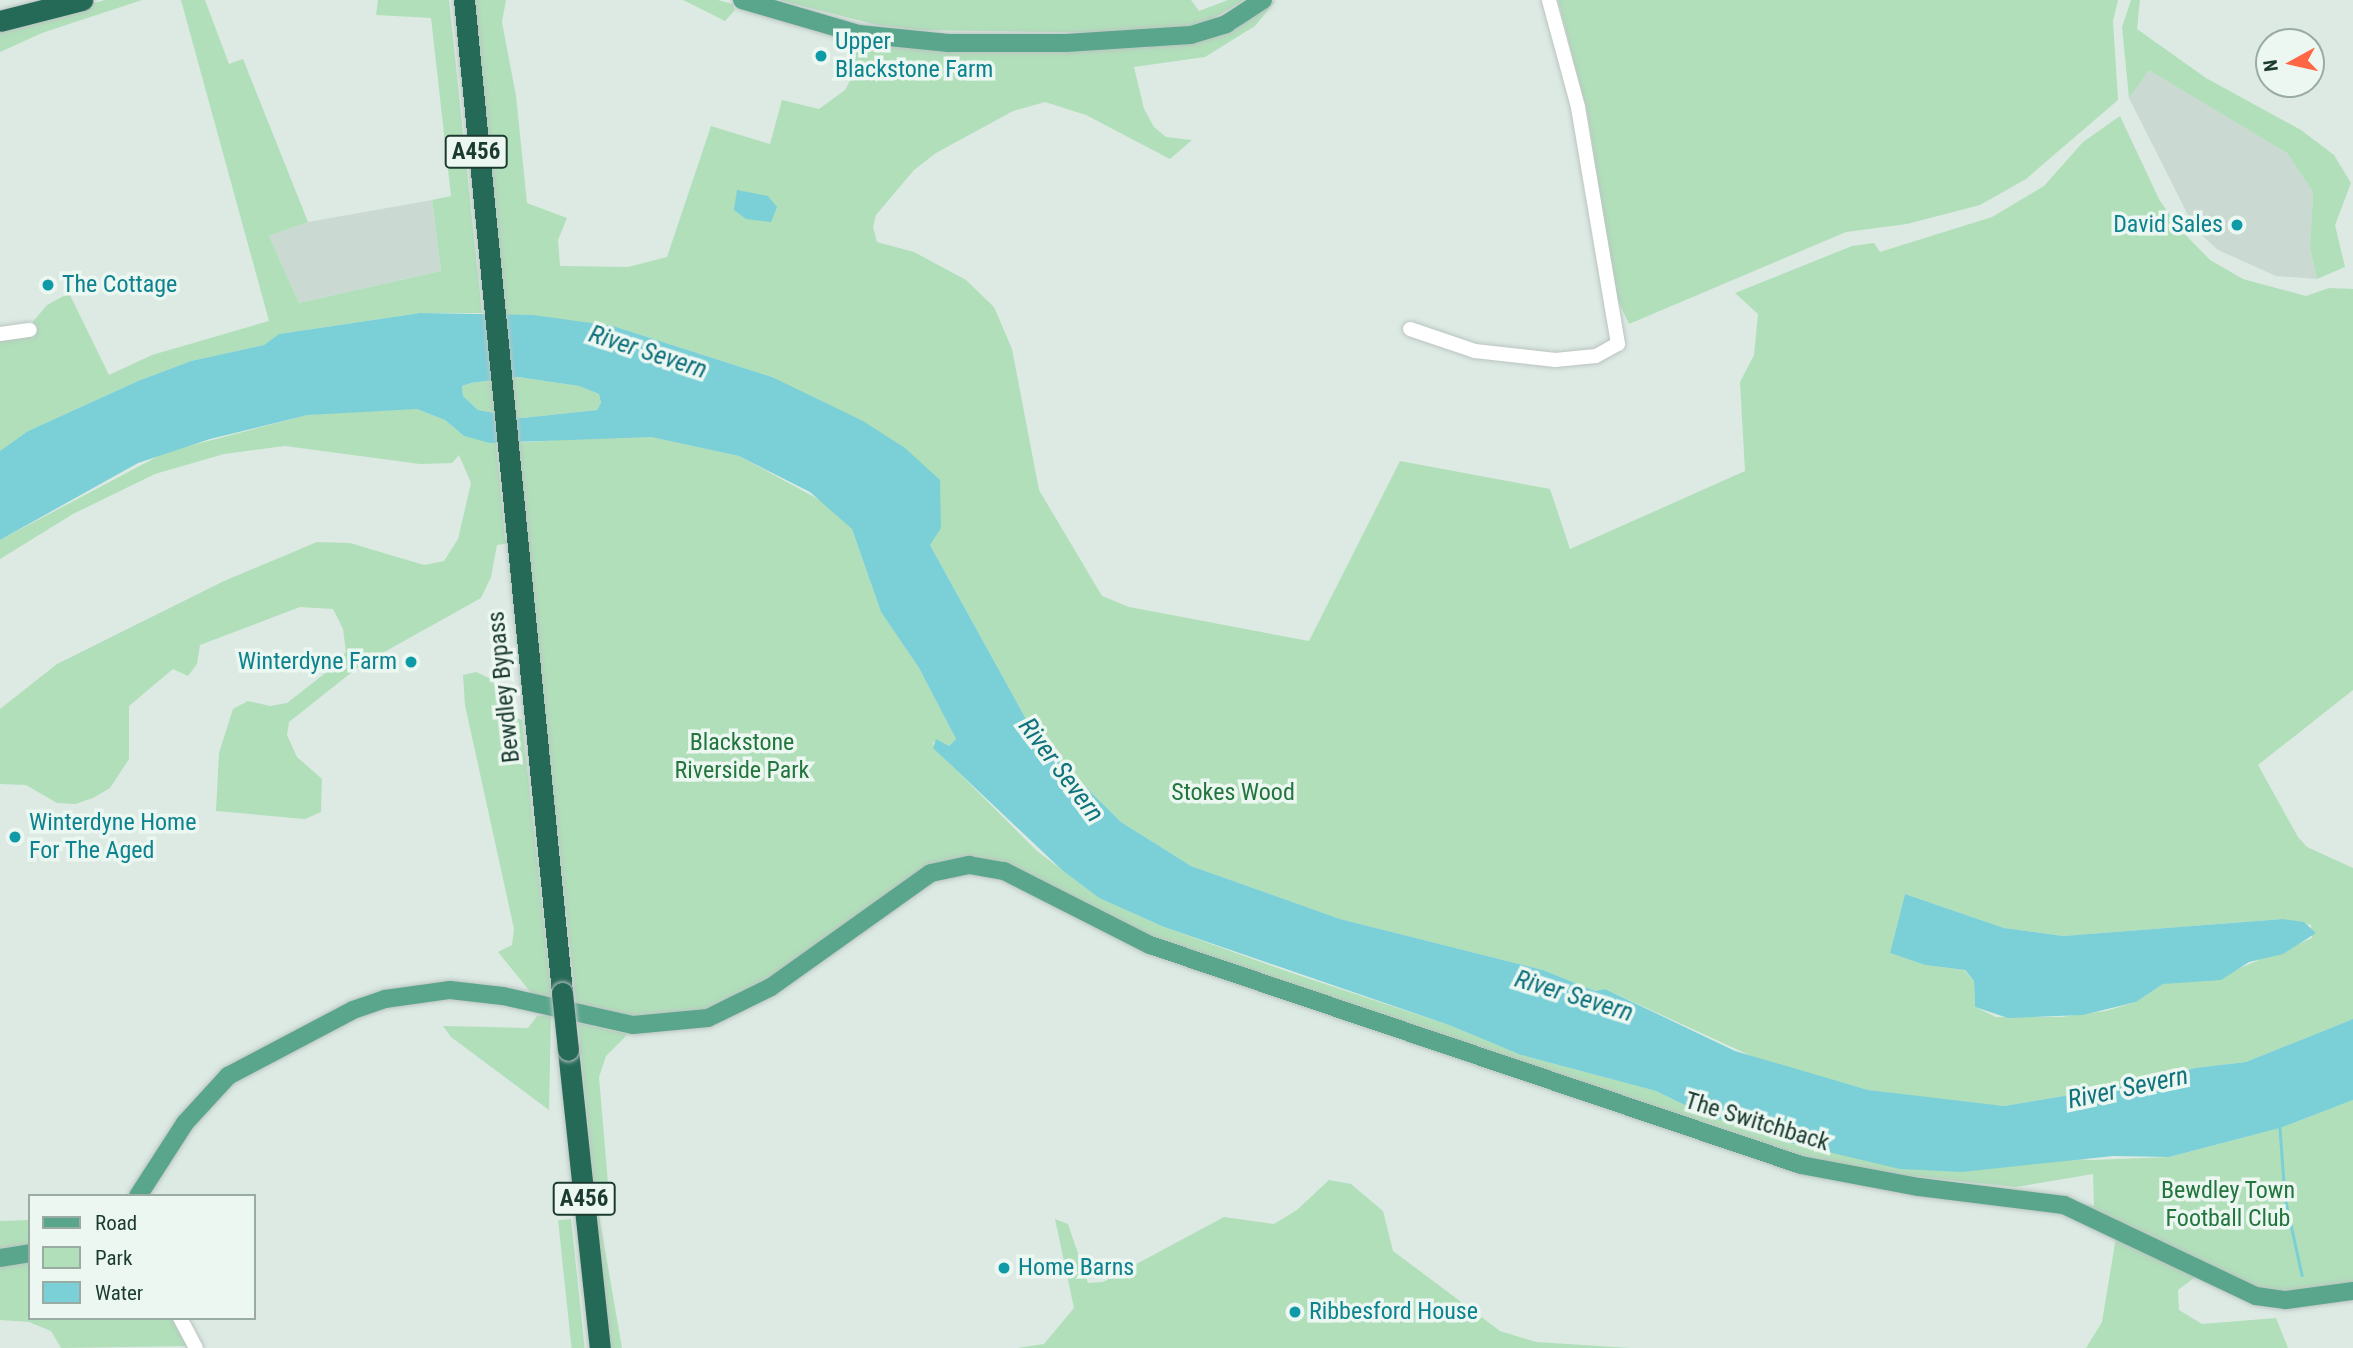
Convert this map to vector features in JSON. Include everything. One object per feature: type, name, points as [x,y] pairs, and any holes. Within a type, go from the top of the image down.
[{"type":"highway","points":[[0,21],[82,0]]},
{"type":"highway","name":"Bewdley Bypass","points":[[461,7],[600,1348]]},
{"type":"main road","points":[[742,0],[859,34],[949,43],[1066,43],[1191,35],[1226,24],[1262,0]]},
{"type":"main road","name":"The Switchback","points":[[139,1194],[185,1123],[228,1076],[310,1030],[385,999],[450,990],[503,996],[633,1025],[708,1018],[771,987],[931,873],[970,864],[1004,871],[1150,945],[1801,1165],[1919,1187],[2064,1205],[2256,1296],[2286,1300],[2353,1291]]},
{"type":"main road","points":[[0,1258],[28,1253]]},
{"type":"street","points":[[1410,329],[1475,351],[1555,360],[1596,356],[1618,344],[1578,107],[1549,0]]},
{"type":"street","points":[[0,334],[30,330]]},
{"type":"street","points":[[181,1320],[196,1348]]},
{"type":"shaded area","points":[[2149,69],[2287,153],[2313,192],[2310,248],[2317,279],[2276,276],[2218,250],[2195,229],[2129,98]]},
{"type":"shaded area","points":[[432,200],[441,271],[299,303],[269,236],[308,222]]},
{"type":"green space","points":[[105,0],[142,0],[42,33],[0,52],[0,29]]},
{"type":"green space","points":[[181,0],[205,0],[229,64],[243,59],[308,222],[269,236],[299,303],[441,271],[432,200],[451,196],[431,18],[376,15],[378,0],[449,0],[482,313],[420,313],[279,334],[264,345],[191,361],[138,381],[28,431],[0,451],[0,332],[31,324],[47,305],[69,293],[109,375],[152,355],[269,321]]},
{"type":"green space","name":"Stokes Wood","points":[[470,0],[506,0],[502,22],[516,96],[527,203],[567,218],[558,240],[560,266],[628,267],[667,257],[711,126],[770,144],[782,100],[819,109],[845,90],[852,77],[851,53],[856,42],[1143,48],[1202,39],[1276,0],[1255,26],[1205,57],[1134,67],[1144,109],[1154,127],[1166,137],[1192,140],[1170,159],[1086,115],[1045,102],[1013,111],[936,153],[914,170],[876,215],[873,227],[877,242],[914,252],[966,280],[994,307],[1012,349],[1039,490],[1102,596],[1129,607],[1309,641],[1400,461],[1550,489],[1570,549],[1745,471],[1740,382],[1754,355],[1758,314],[1735,293],[1852,246],[1874,243],[1880,252],[1992,217],[2044,186],[2083,142],[2120,116],[2159,199],[2177,226],[2210,260],[2243,279],[2306,296],[2329,288],[2353,289],[2353,690],[2258,765],[2298,837],[2307,847],[2353,868],[2353,1019],[2246,1062],[2195,1068],[2118,1087],[2004,1106],[1942,1101],[1868,1090],[1760,1060],[1605,989],[1595,991],[1543,970],[1340,919],[1191,866],[1121,822],[1037,739],[930,545],[904,448],[772,377],[613,326],[501,314]],"holes":[[[1905,894],[2004,928],[2063,936],[2283,919],[2311,925],[2312,938],[2235,970],[2163,984],[2136,1002],[2106,1011],[2061,1017],[1996,1017],[1975,1007],[1974,981],[1964,970],[1925,965],[1890,953]]]},
{"type":"green space","points":[[683,0],[718,0],[732,4],[735,10],[725,21]]},
{"type":"green space","points":[[779,0],[1191,0],[1199,11],[1228,0],[1244,0],[1200,26],[1130,33],[919,30],[877,25]]},
{"type":"green space","points":[[1558,0],[2118,0],[2113,21],[2118,100],[2026,179],[1980,205],[1907,224],[1846,232],[1629,324],[1614,292],[1588,115]]},
{"type":"green space","points":[[2131,0],[2140,0],[2137,29],[2206,78],[2301,130],[2334,155],[2351,183],[2335,225],[2345,267],[2317,279],[2310,248],[2313,192],[2287,153],[2149,70],[2129,98],[2122,27]]},
{"type":"green space","points":[[518,377],[579,386],[599,394],[601,403],[597,410],[522,418],[478,410],[463,396],[462,386]]},
{"type":"green space","points":[[391,407],[417,409],[445,420],[464,436],[496,443],[505,539],[510,543],[497,545],[491,577],[481,598],[361,665],[289,722],[287,735],[297,757],[322,779],[321,812],[305,819],[216,811],[219,753],[233,709],[248,701],[270,706],[287,703],[328,671],[346,652],[343,629],[333,609],[300,607],[200,645],[197,664],[188,676],[173,669],[129,706],[129,759],[110,788],[93,798],[75,804],[57,803],[26,785],[0,784],[0,709],[57,664],[224,581],[317,542],[350,543],[424,565],[444,561],[458,539],[471,483],[459,455],[452,463],[420,464],[285,446],[224,454],[155,474],[73,514],[0,559],[0,540],[166,452],[308,415]]},
{"type":"green space","name":"Blackstone Riverside Park","points":[[617,436],[651,437],[739,456],[829,505],[852,529],[881,612],[919,668],[956,739],[949,746],[933,742],[934,748],[1037,851],[1099,898],[1164,927],[1449,1025],[1521,1055],[1656,1091],[1701,1113],[1790,1143],[2093,1160],[2169,1157],[2280,1128],[2353,1100],[2353,1297],[2286,1300],[2072,1201],[2094,1206],[2093,1174],[2016,1187],[1863,1171],[1804,1158],[1161,945],[966,861],[746,994],[692,1015],[634,1019],[577,1009],[515,443]]},
{"type":"green space","points":[[476,672],[493,680],[506,713],[522,720],[552,1000],[536,999],[498,952],[512,945],[514,929],[465,705],[463,675]]},
{"type":"green space","points":[[551,1015],[549,1110],[451,1037],[443,1026],[528,1028],[537,1016]]},
{"type":"green space","points":[[578,1023],[628,1034],[606,1056],[599,1077],[608,1183],[595,1192],[622,1348],[610,1348]]},
{"type":"green space","points":[[1329,1180],[1351,1184],[1383,1211],[1393,1251],[1500,1331],[1536,1342],[1630,1348],[1017,1348],[1044,1344],[1074,1308],[1055,1219],[1068,1224],[1088,1283],[1103,1282],[1224,1217],[1274,1224],[1297,1210]]},
{"type":"green space","points":[[571,1219],[585,1348],[571,1348],[558,1220]]},
{"type":"green space","points":[[28,1220],[28,1249],[0,1253],[0,1221]]},
{"type":"green space","points":[[2116,1237],[2198,1275],[2178,1290],[2179,1310],[2202,1324],[2276,1318],[2288,1348],[2086,1348],[2102,1322]]},
{"type":"green space","points":[[28,1257],[28,1320],[174,1320],[187,1346],[61,1348],[51,1331],[29,1322],[0,1320],[0,1261]]},
{"type":"water","points":[[737,190],[768,196],[777,207],[771,222],[746,219],[734,210]]},
{"type":"water","name":"River Severn","points":[[420,313],[533,315],[613,326],[772,377],[863,421],[905,448],[940,480],[941,528],[930,545],[1037,739],[1121,822],[1191,866],[1340,919],[1543,970],[1595,991],[1605,989],[1735,1051],[1868,1090],[2004,1106],[2118,1087],[2195,1068],[2246,1062],[2353,1019],[2353,1100],[2280,1128],[2169,1157],[2113,1156],[1962,1172],[1900,1169],[1790,1143],[1701,1113],[1656,1091],[1521,1055],[1449,1025],[1164,927],[1099,898],[1062,870],[933,748],[936,739],[949,746],[956,739],[919,668],[881,612],[852,529],[810,492],[739,456],[651,437],[490,443],[464,436],[445,420],[417,409],[308,415],[210,439],[138,463],[0,540],[0,451],[28,431],[138,381],[191,361],[264,345],[279,334]],"holes":[[[518,377],[579,386],[599,394],[601,403],[597,410],[522,418],[478,410],[463,396],[462,386]]]},
{"type":"water","points":[[1905,894],[2004,928],[2063,936],[2283,919],[2304,922],[2316,933],[2283,954],[2249,962],[2221,980],[2163,984],[2136,1002],[2083,1015],[2008,1018],[1975,1007],[1974,981],[1965,970],[1925,965],[1890,953]]},
{"type":"waterway","points":[[2280,1128],[2285,1197],[2302,1275]]},
{"type":"place","name":"Upper Blackstone Farm","points":[[821,56]]},
{"type":"place","name":"David Sales","points":[[2237,225]]},
{"type":"place","name":"The Cottage","points":[[48,285]]},
{"type":"place","name":"Winterdyne Farm","points":[[411,662]]},
{"type":"place","name":"Winterdyne Home For The Aged","points":[[15,837]]},
{"type":"place","name":"Home Barns","points":[[1004,1268]]},
{"type":"place","name":"Ribbesford House","points":[[1295,1312]]},
{"type":"park label","name":"Bewdley Town Football Club","points":[[2228,1205]]}]
